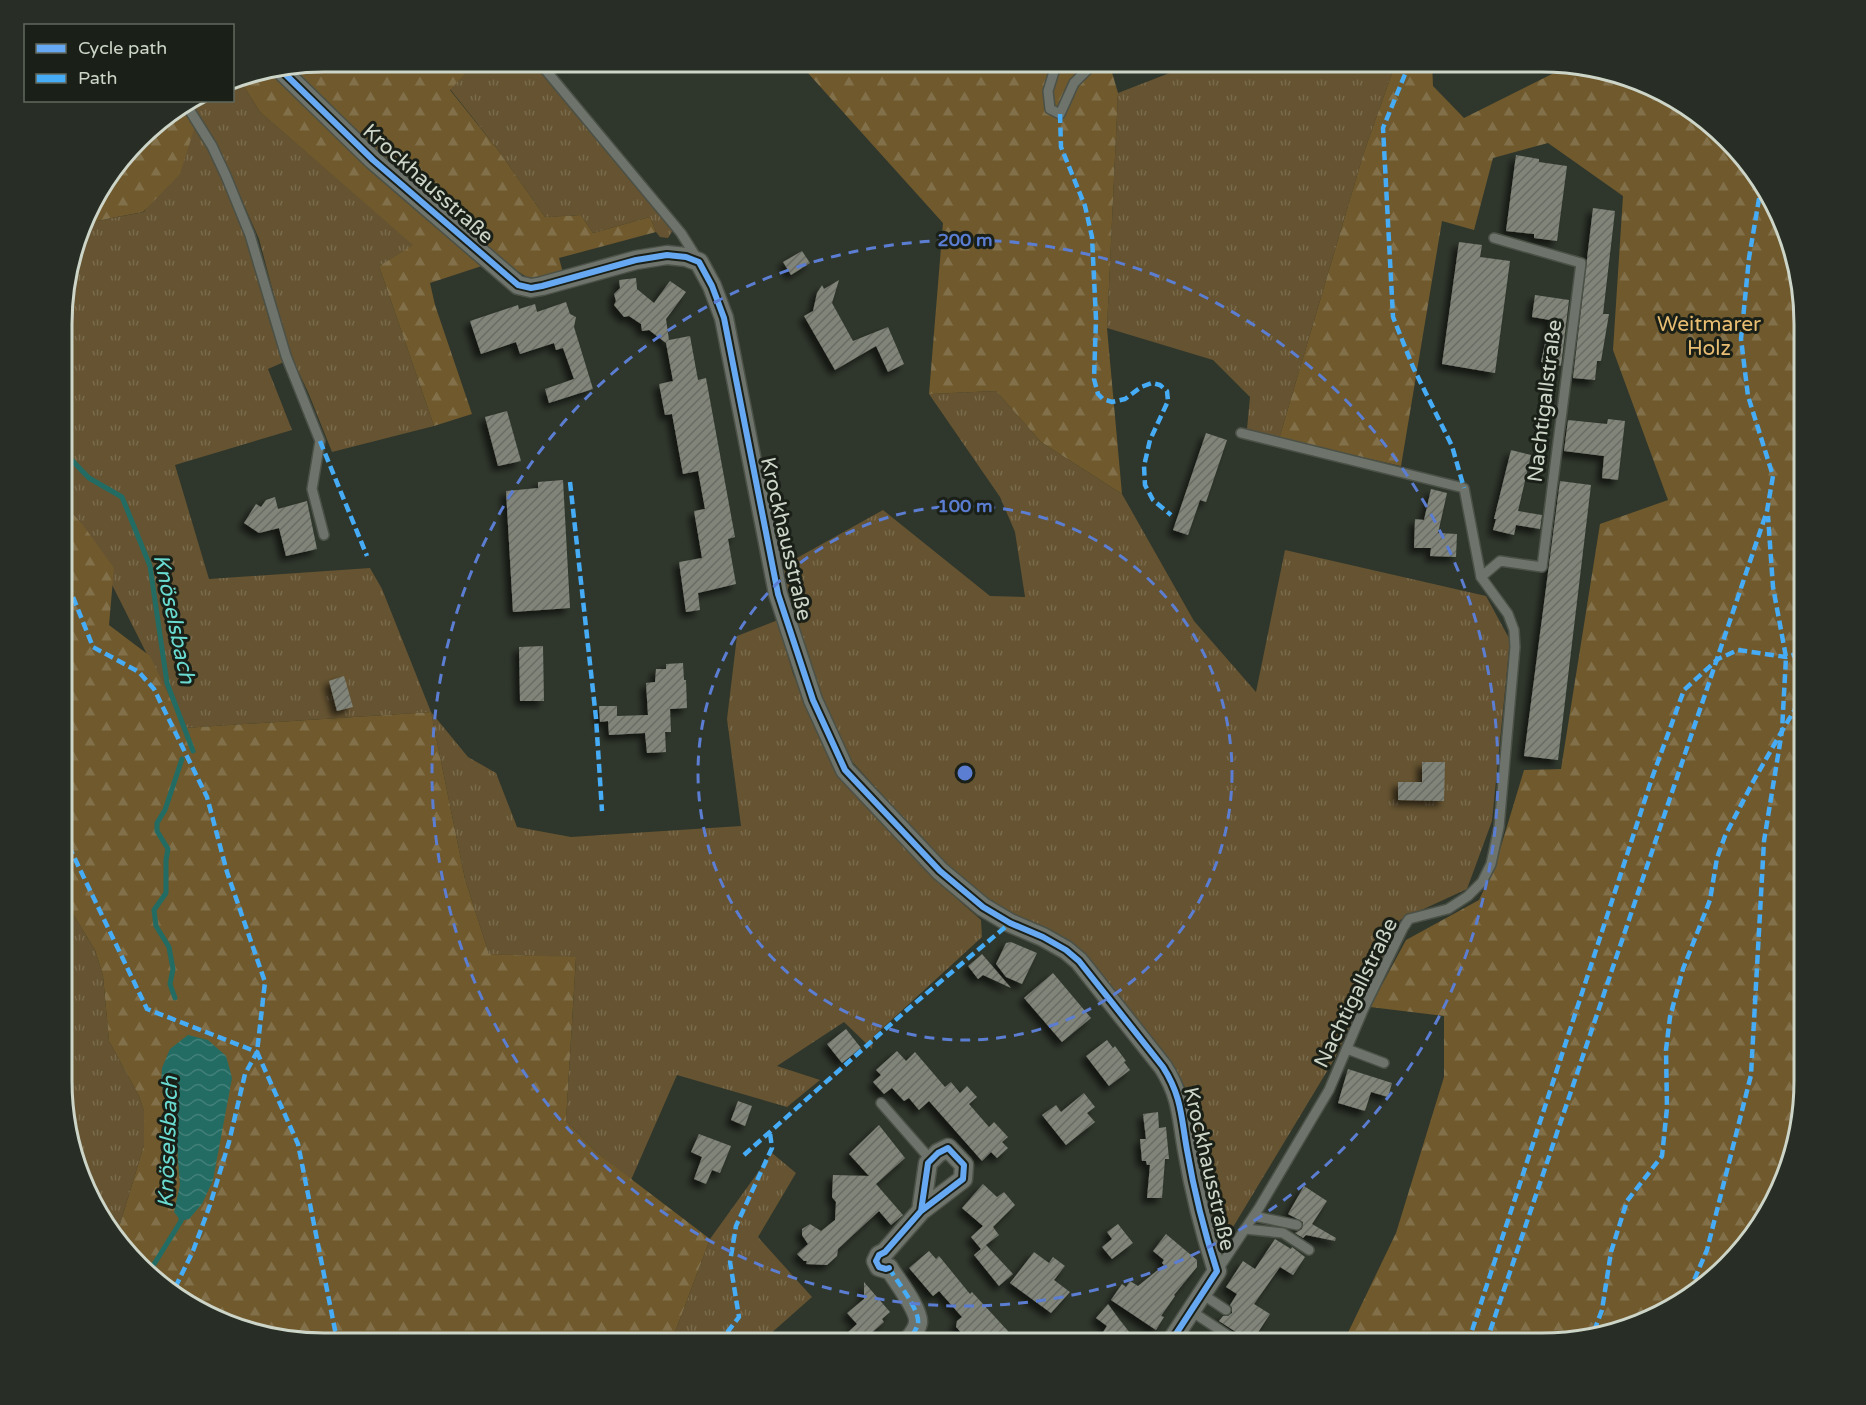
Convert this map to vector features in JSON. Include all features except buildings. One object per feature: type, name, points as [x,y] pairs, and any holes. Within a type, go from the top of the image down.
[{"type":"street","name":"Krockhausstraße","points":[[286,75],[373,160],[518,285],[531,288],[542,286],[636,260],[668,255],[686,257],[699,262],[712,286],[724,318],[778,594],[813,700],[845,770],[940,871],[983,907],[1010,923],[1051,941],[1078,961],[1163,1067],[1174,1085],[1181,1109],[1203,1227],[1217,1270],[1177,1333]]},
{"type":"street","points":[[912,1333],[918,1323],[916,1311],[887,1260],[921,1210],[963,1179],[964,1165],[948,1148],[938,1153],[928,1163],[921,1210]]},
{"type":"lane","points":[[547,72],[681,233],[699,262]]},
{"type":"lane","points":[[1054,72],[1048,91],[1050,109],[1060,114],[1074,83],[1085,72]]},
{"type":"lane","points":[[190,111],[212,146],[246,225],[286,356],[321,441],[312,489],[324,535]]},
{"type":"lane","name":"Nachtigallstraße","points":[[1481,577],[1500,561],[1542,567],[1581,263],[1494,238]]},
{"type":"lane","name":"Nachtigallstraße","points":[[1217,1270],[1254,1216],[1329,1090],[1364,1008],[1403,928],[1409,920],[1448,909],[1468,896],[1482,882],[1491,864],[1499,827],[1515,647],[1514,630],[1508,614],[1481,577],[1464,488],[1241,433]]},
{"type":"lane","points":[[1347,1048],[1384,1063]]},
{"type":"lane","points":[[881,1104],[931,1160]]},
{"type":"lane","points":[[1254,1216],[1297,1225]]},
{"type":"lane","points":[[1245,1229],[1283,1233],[1308,1250]]},
{"type":"lane","points":[[1202,1294],[1226,1310]]},
{"type":"lane","points":[[1191,1311],[1224,1333]]},
{"type":"green space","points":[[324,72],[467,72],[450,90],[498,150],[545,217],[581,215],[593,233],[650,217],[656,232],[559,258],[563,273],[533,281],[500,260],[430,283],[435,305],[472,414],[434,426],[379,266],[413,245],[260,112],[243,85],[291,74]]},
{"type":"green space","points":[[466,72],[541,72],[673,230],[668,238],[660,237],[650,217],[593,233],[581,215],[545,217],[498,150],[450,89]]},
{"type":"green space","points":[[807,72],[1112,72],[1118,93],[1107,328],[1122,494],[1041,442],[996,391],[929,394],[943,223]]},
{"type":"green space","points":[[1172,72],[1392,72],[1364,152],[1279,439],[1247,429],[1250,397],[1213,360],[1107,328],[1118,93]]},
{"type":"green space","name":"Weitmarer Holz","points":[[1392,72],[1432,72],[1433,86],[1464,118],[1554,73],[1575,74],[1623,85],[1668,106],[1695,124],[1720,146],[1742,171],[1760,198],[1775,228],[1781,243],[1792,291],[1794,324],[1794,1081],[1789,1130],[1781,1162],[1760,1207],[1742,1234],[1720,1259],[1695,1281],[1653,1307],[1623,1320],[1575,1331],[1348,1333],[1396,1233],[1444,1077],[1444,1016],[1370,1007],[1406,940],[1479,900],[1495,866],[1524,770],[1561,769],[1600,524],[1668,500],[1613,350],[1623,196],[1548,143],[1493,158],[1474,230],[1442,221],[1401,466],[1279,439],[1364,152]]},
{"type":"green space","points":[[243,85],[260,112],[414,245],[379,266],[434,426],[332,452],[289,352],[259,239],[228,168],[193,109],[206,102],[234,102],[234,89]]},
{"type":"green space","points":[[187,113],[196,123],[180,174],[143,212],[94,221],[115,184],[135,158],[158,135]]},
{"type":"green space","points":[[196,123],[231,193],[242,222],[268,316],[284,362],[268,369],[292,430],[175,465],[209,579],[370,568],[382,589],[431,712],[184,728],[80,521],[72,513],[72,324],[77,275],[85,243],[94,221],[144,212]]},
{"type":"green space","points":[[996,391],[1041,442],[1122,494],[1194,621],[1256,692],[1285,550],[1486,596],[1510,640],[1492,821],[1467,889],[1400,920],[1335,1058],[1224,1242],[1208,1210],[1185,1087],[1104,977],[1061,937],[1008,914],[945,864],[848,757],[811,673],[779,568],[883,510],[990,596],[1025,597],[1015,532],[1000,497],[929,394]]},
{"type":"green space","points":[[72,513],[114,568],[109,625],[150,656],[184,728],[431,712],[465,879],[489,954],[576,957],[566,1121],[597,1153],[710,1239],[675,1333],[324,1333],[291,1331],[243,1320],[213,1307],[184,1290],[146,1259],[119,1227],[144,1145],[144,1111],[139,1096],[109,1041],[103,976],[95,950],[72,913]]},
{"type":"green space","points":[[778,620],[793,674],[839,776],[928,873],[981,920],[982,937],[873,1037],[872,1049],[844,1022],[777,1066],[820,1080],[787,1107],[677,1075],[631,1180],[597,1153],[566,1121],[576,958],[489,954],[465,879],[431,712],[468,757],[496,773],[517,827],[571,837],[741,826],[727,719],[737,636]]},
{"type":"green space","points":[[72,913],[95,950],[103,976],[109,1041],[139,1096],[144,1111],[144,1145],[119,1227],[98,1192],[85,1162],[74,1114]]},
{"type":"green space","points":[[772,1153],[796,1173],[758,1237],[812,1297],[771,1333],[675,1333],[710,1239]]},
{"type":"water","points":[[188,1035],[208,1040],[226,1056],[232,1078],[213,1180],[202,1204],[189,1219],[181,1221],[174,1212],[180,1185],[173,1119],[161,1084],[162,1068],[170,1049]]},
{"type":"waterway","name":"Knöselsbach","points":[[72,460],[89,478],[122,497],[150,566],[167,683],[193,751]]},
{"type":"waterway","name":"Knöselsbach","points":[[175,998],[170,984],[173,969],[169,947],[156,926],[154,910],[166,893],[168,849],[157,831],[157,823],[165,810],[182,759]]},
{"type":"waterway","name":"Knöselsbach","points":[[153,1266],[181,1221],[181,1214]]},
{"type":"marked path","points":[[1406,72],[1383,128],[1393,317],[1413,367],[1452,446],[1464,488]]},
{"type":"marked path","points":[[1060,114],[1061,147],[1085,206],[1092,237],[1096,319],[1094,379],[1098,394],[1103,399],[1112,402],[1125,399],[1141,387],[1152,383],[1160,385],[1167,391],[1168,401],[1150,440],[1144,466],[1145,485],[1153,500],[1171,515]]},
{"type":"marked path","points":[[1489,1333],[1767,511],[1773,476],[1748,396],[1741,339],[1749,258],[1759,197]]},
{"type":"marked path","points":[[320,441],[367,556]]},
{"type":"marked path","points":[[570,482],[596,718],[602,811]]},
{"type":"marked path","points":[[1596,1327],[1602,1310],[1611,1252],[1627,1201],[1662,1156],[1667,1108],[1666,1050],[1670,1017],[1683,969],[1710,900],[1717,858],[1725,836],[1782,731],[1786,657],[1773,587],[1768,516]]},
{"type":"marked path","points":[[72,594],[93,647],[139,672],[154,689],[207,797],[227,872],[265,982],[257,1052],[298,1144],[337,1333]]},
{"type":"marked path","points":[[1471,1333],[1652,778],[1684,690],[1718,659],[1738,650],[1786,657],[1794,655]]},
{"type":"marked path","points":[[1693,1282],[1707,1250],[1751,1075],[1764,841],[1782,731],[1794,711]]},
{"type":"marked path","points":[[72,853],[147,1009],[257,1052],[245,1074],[229,1142],[210,1205],[193,1251],[177,1285]]},
{"type":"marked path","points":[[744,1155],[908,1009],[1010,923]]},
{"type":"marked path","points":[[727,1333],[739,1317],[730,1262],[736,1226],[772,1148],[770,1133]]},
{"type":"marked path","points":[[889,1268],[912,1303],[918,1317],[914,1333]]},
{"type":"cycle path","points":[[286,75],[373,160],[518,285],[531,288],[542,286],[636,260],[667,255],[686,257],[699,262],[712,286],[724,318],[778,594],[813,700],[845,770],[940,871],[983,907],[1010,923],[1043,937],[1066,950],[1079,961],[1163,1067],[1174,1088],[1180,1107],[1196,1196],[1217,1271],[1177,1333]]},
{"type":"cycle path","points":[[889,1268],[879,1267],[876,1261],[879,1255],[885,1252],[921,1211],[963,1179],[964,1165],[948,1148],[938,1153],[928,1163],[921,1211]]}]
